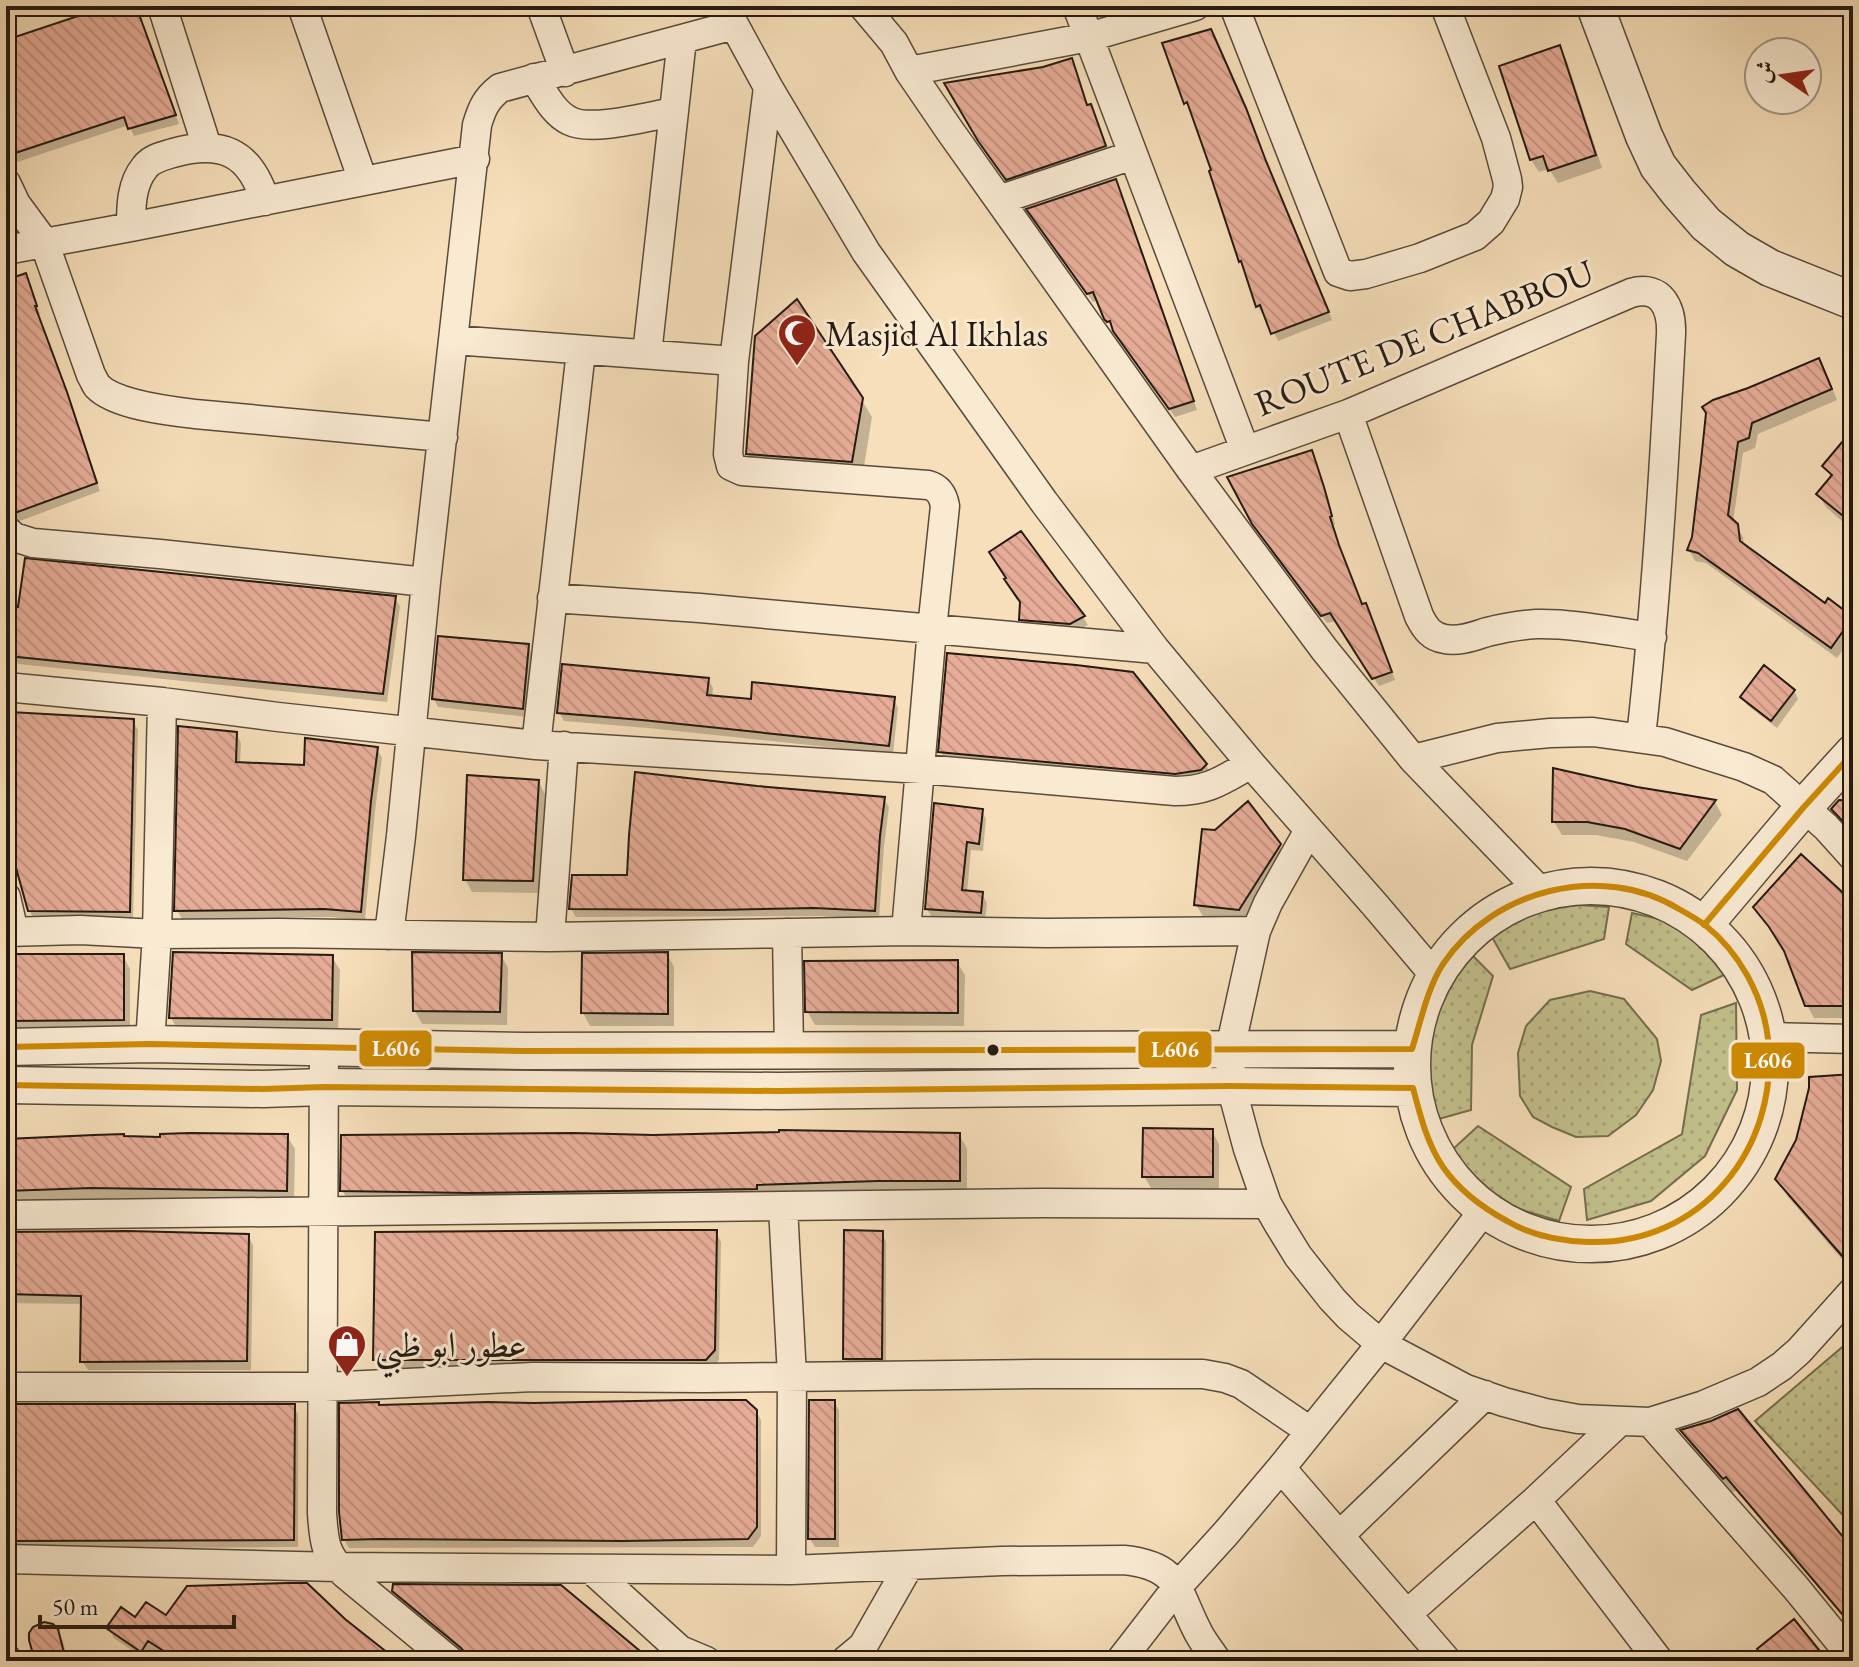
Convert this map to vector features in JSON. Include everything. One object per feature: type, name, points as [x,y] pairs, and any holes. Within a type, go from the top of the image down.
[{"type":"street","points":[[162,6],[207,147]]},
{"type":"street","points":[[302,6],[363,181]]},
{"type":"street","points":[[541,6],[565,72]]},
{"type":"street","points":[[863,6],[894,43],[909,71],[1191,470],[1324,649],[1413,759],[1541,892]]},
{"type":"street","name":"ROUTE DE CHABBOU","points":[[1077,6],[1245,450],[1348,414],[1631,293],[1641,290],[1656,295],[1667,305],[1671,318],[1663,489],[1641,737]]},
{"type":"street","points":[[909,71],[1089,37],[1195,6]]},
{"type":"street","points":[[1234,6],[1338,272],[1350,276],[1420,258],[1475,236],[1491,222],[1505,199],[1508,187],[1501,153],[1445,6]]},
{"type":"street","points":[[1595,6],[1658,166],[1706,224],[1737,249],[1770,268],[1853,301]]},
{"type":"street","points":[[389,935],[477,125],[482,109],[488,98],[500,88],[682,39],[729,16],[866,252],[984,419],[1155,649],[1435,976]]},
{"type":"street","points":[[647,354],[682,39]]},
{"type":"street","points":[[534,78],[556,111],[570,121],[584,125],[674,112]]},
{"type":"street","points":[[768,87],[734,361],[728,454],[731,466],[742,471],[928,485],[944,498],[906,931]]},
{"type":"street","points":[[131,227],[132,198],[145,166],[157,157],[182,150],[207,147],[223,150],[244,162],[259,181],[265,201]]},
{"type":"street","points":[[999,200],[1133,155]]},
{"type":"street","points":[[6,250],[475,159]]},
{"type":"street","points":[[6,183],[16,204],[44,242],[91,375],[98,387],[114,397],[173,411],[443,437]]},
{"type":"street","points":[[454,340],[734,361]]},
{"type":"street","points":[[550,937],[552,598],[581,351]]},
{"type":"street","points":[[1348,414],[1426,629],[1448,640],[1536,624],[1652,637]]},
{"type":"street","points":[[1191,470],[1245,450]]},
{"type":"street","points":[[6,530],[14,537],[33,543],[426,582]]},
{"type":"street","points":[[552,598],[700,608],[1155,649]]},
{"type":"street","points":[[6,687],[550,746],[921,769],[1175,791],[1209,787],[1251,764]]},
{"type":"street","points":[[150,1044],[157,934],[162,702]]},
{"type":"street","points":[[1413,759],[1497,738],[1522,735],[1593,732],[1641,737],[1744,767],[1773,780],[1826,827],[1853,857]]},
{"type":"street","points":[[1704,925],[1803,808],[1849,762]]},
{"type":"street","points":[[1309,830],[1256,931],[1230,1049],[1231,1086],[1267,1204],[1298,1256],[1332,1299],[1381,1344],[1436,1375],[1485,1395],[1545,1413],[1578,1419],[1650,1422],[1731,1394],[1770,1374],[1799,1351],[1853,1291]]},
{"type":"street","points":[[1583,885],[1627,888],[1667,902],[1704,925],[1728,948],[1747,975],[1760,1005],[1768,1037],[1770,1076],[1764,1113],[1749,1149],[1728,1181],[1699,1208],[1667,1228],[1630,1240],[1592,1245],[1554,1241],[1517,1229],[1484,1210],[1450,1176],[1425,1135],[1413,1088],[1412,1049],[1435,976],[1463,939],[1498,911],[1541,892],[1583,885]]},
{"type":"street","points":[[6,897],[10,932],[80,930],[157,934],[550,937],[906,931],[1256,931]]},
{"type":"street","points":[[787,933],[789,1050]]},
{"type":"street","points":[[1768,1037],[1853,1039]]},
{"type":"street","points":[[6,1047],[150,1044],[525,1051],[1412,1049]]},
{"type":"street","points":[[324,1047],[322,1513],[326,1549],[338,1567],[450,1661]]},
{"type":"street","points":[[6,1085],[778,1091],[1231,1086],[1413,1088]]},
{"type":"street","points":[[6,1215],[1043,1203],[1267,1204]]},
{"type":"street","points":[[783,1207],[792,1376],[791,1570]]},
{"type":"street","points":[[1120,1661],[1178,1586],[1281,1468],[1484,1210]]},
{"type":"street","points":[[6,1387],[324,1387],[533,1377],[1203,1374],[1241,1384],[1310,1431]]},
{"type":"street","points":[[1340,1535],[1485,1395]]},
{"type":"street","points":[[1408,1613],[1620,1421]]},
{"type":"street","points":[[1650,1422],[1796,1588],[1853,1658]]},
{"type":"street","points":[[1281,1468],[1447,1661]]},
{"type":"street","points":[[1536,1500],[1659,1661]]},
{"type":"street","points":[[6,1559],[592,1570],[791,1570],[1002,1561],[1124,1560],[1143,1562],[1165,1571],[1178,1586],[1199,1635],[1217,1661]]},
{"type":"street","points":[[845,1661],[863,1646],[908,1567]]},
{"type":"street","points":[[592,1570],[680,1650],[706,1661]]},
{"type":"shaded area","points":[[1578,905],[1609,907],[1604,939],[1510,969],[1492,937],[1518,918],[1548,909]]},
{"type":"shaded area","points":[[1632,913],[1691,926],[1726,974],[1692,990],[1626,944]]},
{"type":"shaded area","points":[[1470,953],[1493,976],[1472,1045],[1471,1110],[1435,1120],[1423,1089],[1420,1043],[1437,990]]},
{"type":"shaded area","points":[[1590,991],[1624,999],[1657,1039],[1661,1061],[1653,1090],[1636,1115],[1608,1136],[1576,1137],[1533,1117],[1520,1096],[1518,1053],[1526,1026],[1550,1000]]},
{"type":"shaded area","points":[[1736,1003],[1737,1090],[1705,1156],[1651,1201],[1587,1220],[1584,1189],[1682,1134],[1701,1015]]},
{"type":"shaded area","points":[[1478,1126],[1571,1187],[1559,1221],[1486,1199],[1463,1184],[1452,1150]]},
{"type":"shaded area","points":[[1853,1338],[1853,1526],[1755,1421]]},
{"type":"building","points":[[108,6],[136,6],[176,115],[128,129],[124,117],[6,156],[6,40]]},
{"type":"building","points":[[1211,29],[1329,312],[1271,334],[1260,305],[1256,307],[1239,262],[1211,170],[1162,43]]},
{"type":"building","points":[[1560,45],[1596,155],[1548,171],[1543,156],[1530,160],[1499,66]]},
{"type":"building","points":[[1072,58],[1087,105],[1091,104],[1106,146],[1006,180],[978,141],[944,83],[1043,67]]},
{"type":"building","points":[[1116,179],[1194,401],[1169,409],[1113,331],[1110,321],[1104,319],[1093,292],[1087,294],[1026,209]]},
{"type":"building","points":[[26,273],[97,483],[12,514],[6,513],[6,280]]},
{"type":"building","name":"Masjid Al Ikhlas","points":[[797,299],[863,398],[852,462],[746,454],[755,336]]},
{"type":"building","points":[[1819,358],[1832,389],[1752,423],[1749,438],[1738,442],[1728,515],[1738,524],[1740,541],[1825,603],[1828,598],[1853,617],[1831,648],[1698,553],[1687,550],[1692,537],[1701,461],[1706,413],[1702,407]]},
{"type":"building","points":[[1853,429],[1853,524],[1816,494],[1832,475],[1822,466]]},
{"type":"building","points":[[1312,450],[1339,545],[1362,604],[1366,603],[1392,672],[1372,679],[1330,613],[1321,616],[1252,524],[1227,477]]},
{"type":"building","points":[[1021,531],[1085,616],[1070,624],[1019,620],[1020,602],[989,552]]},
{"type":"building","points":[[25,558],[396,596],[383,694],[8,656],[14,606],[18,607]]},
{"type":"building","points":[[438,636],[529,644],[523,709],[432,699]]},
{"type":"building","points":[[947,653],[1133,672],[1207,764],[1201,770],[1175,774],[938,752]]},
{"type":"building","points":[[562,664],[709,678],[707,695],[751,699],[752,682],[895,697],[889,746],[557,713]]},
{"type":"building","points":[[1764,665],[1795,690],[1771,721],[1740,697]]},
{"type":"building","points":[[10,712],[134,719],[130,912],[28,911],[13,857],[7,857]]},
{"type":"building","points":[[178,726],[237,732],[236,762],[304,765],[305,738],[378,747],[361,912],[324,909],[174,911]]},
{"type":"building","points":[[1553,768],[1637,787],[1716,800],[1680,849],[1625,829],[1587,822],[1552,822]]},
{"type":"building","points":[[635,772],[885,797],[875,911],[814,908],[569,909],[572,875],[627,875]]},
{"type":"building","points":[[467,775],[539,780],[533,881],[463,880]]},
{"type":"building","points":[[1839,800],[1853,801],[1853,832],[1831,809]]},
{"type":"building","points":[[1248,801],[1281,844],[1239,910],[1194,905],[1202,829],[1215,830]]},
{"type":"building","points":[[934,803],[983,809],[979,844],[967,842],[962,890],[983,892],[981,913],[925,909]]},
{"type":"building","points":[[1801,854],[1853,904],[1853,1006],[1805,1006],[1784,951],[1753,907]]},
{"type":"building","points":[[173,952],[333,955],[332,1020],[169,1018]]},
{"type":"building","points":[[412,952],[502,953],[500,1012],[413,1011]]},
{"type":"building","points":[[668,952],[668,1014],[581,1013],[582,953]]},
{"type":"building","points":[[6,954],[124,954],[124,1020],[6,1021]]},
{"type":"building","points":[[958,960],[958,1013],[805,1012],[804,961]]},
{"type":"building","points":[[1853,1074],[1853,1240],[1843,1257],[1775,1179],[1796,1140],[1809,1077]]},
{"type":"building","points":[[1143,1128],[1213,1129],[1213,1177],[1142,1177]]},
{"type":"building","points":[[779,1130],[960,1133],[960,1181],[757,1185],[757,1189],[470,1193],[340,1191],[341,1135],[653,1135]]},
{"type":"building","points":[[124,1134],[160,1137],[160,1134],[288,1134],[287,1191],[91,1188],[6,1191],[6,1139]]},
{"type":"building","points":[[717,1230],[715,1350],[706,1360],[373,1360],[375,1232]]},
{"type":"building","points":[[844,1230],[883,1231],[882,1359],[843,1359]]},
{"type":"building","points":[[6,1232],[249,1234],[247,1361],[80,1362],[81,1296],[6,1294]]},
{"type":"building","points":[[746,1400],[757,1410],[757,1527],[748,1539],[342,1540],[339,1403]]},
{"type":"building","points":[[809,1400],[835,1400],[835,1539],[808,1539]]},
{"type":"building","points":[[6,1404],[295,1404],[294,1540],[6,1541]]},
{"type":"building","points":[[1738,1409],[1853,1549],[1853,1627],[1726,1477],[1723,1479],[1680,1430]]},
{"type":"building","points":[[307,1583],[345,1619],[398,1661],[179,1661],[148,1641],[141,1652],[106,1628],[121,1607],[135,1617],[146,1602],[166,1615],[187,1586]]},
{"type":"building","points":[[393,1584],[561,1585],[652,1661],[467,1661],[461,1648],[392,1591]]},
{"type":"building","points":[[1794,1619],[1828,1661],[1766,1661],[1757,1649]]},
{"type":"building","points":[[44,1622],[58,1629],[66,1661],[35,1661],[29,1633],[33,1627]]},
{"type":"transit line","name":"L606","points":[[1704,925],[1853,753]]},
{"type":"transit line","name":"L606","points":[[6,1047],[150,1044],[525,1051],[1412,1049],[1437,974],[1464,938],[1490,917],[1519,901],[1551,891],[1584,886],[1617,887],[1649,895],[1705,925],[1739,961],[1761,1006],[1768,1039],[1768,1079],[1761,1117],[1746,1152],[1725,1183],[1698,1208],[1665,1227],[1629,1239],[1588,1242],[1557,1239],[1526,1230],[1489,1210],[1464,1191],[1443,1167],[1433,1148],[1413,1088],[1231,1086],[778,1091],[6,1085]]},
{"type":"place","name":"Masjid Al Ikhlas","points":[[797,367]]},
{"type":"place","name":"عطور ابو ظبي","points":[[347,1378]]}]
